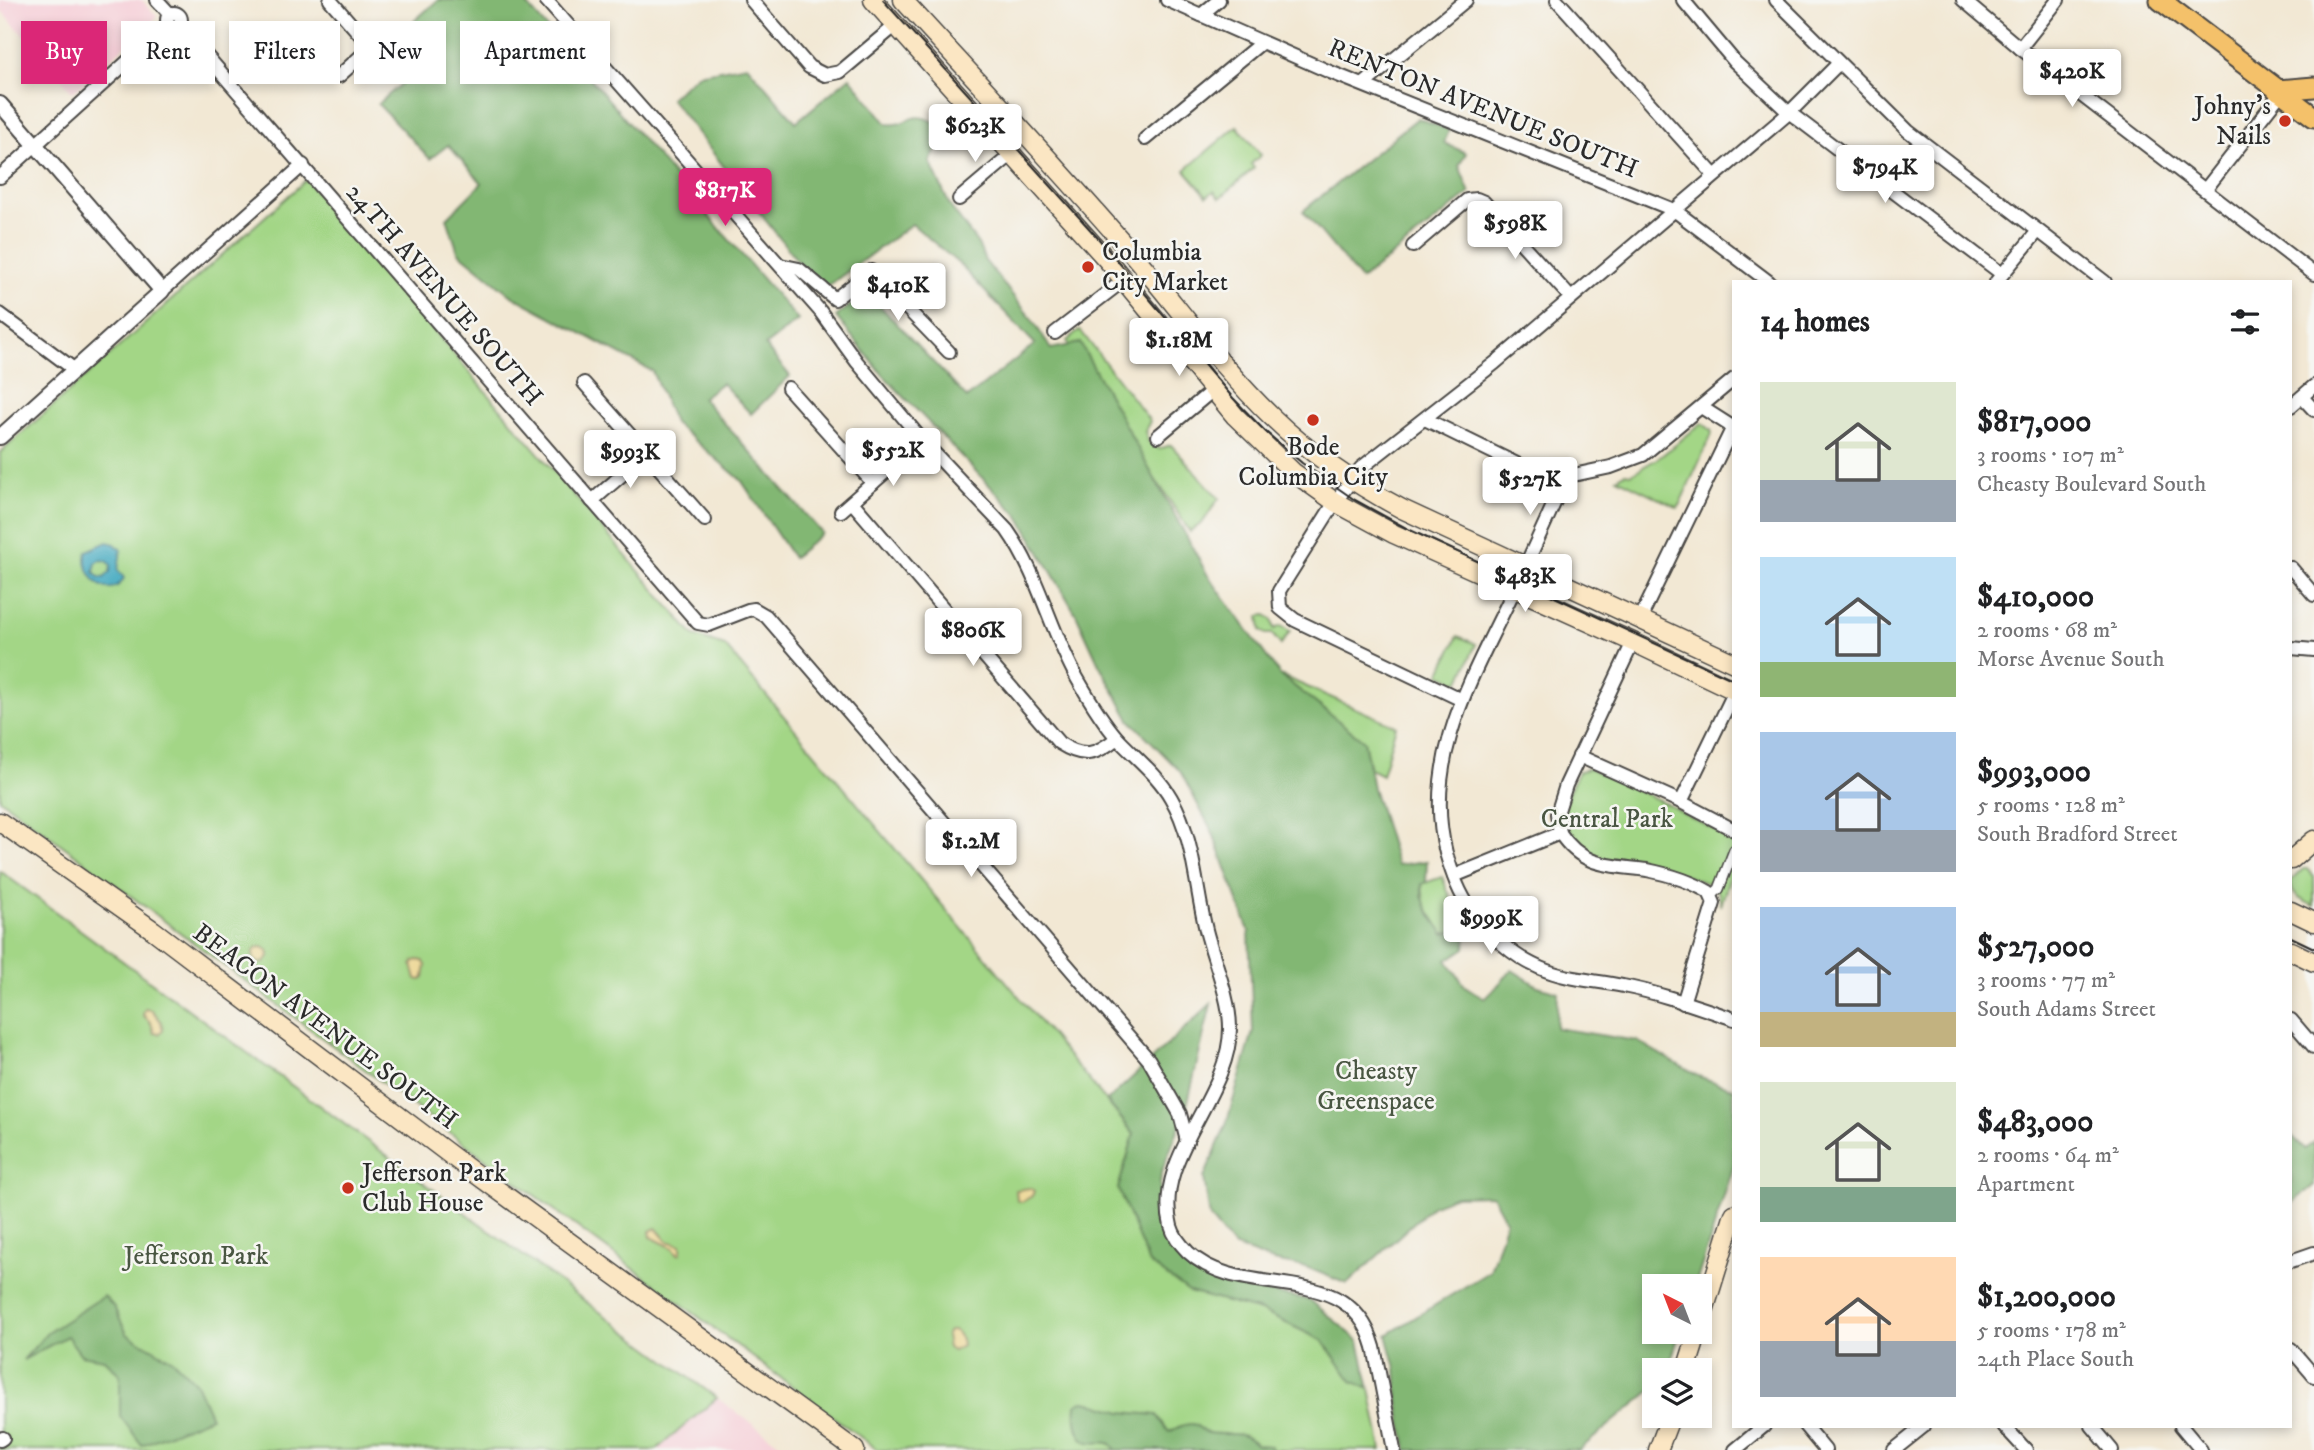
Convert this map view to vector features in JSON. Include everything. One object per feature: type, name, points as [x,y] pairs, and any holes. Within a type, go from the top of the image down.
[{"type":"main road","points":[[873,0],[1124,280],[1256,439],[1293,472],[1335,502],[1394,534],[1633,642],[1732,691]]},
{"type":"main road","points":[[903,0],[1105,223],[1256,401],[1296,439],[1352,480],[1402,509],[1732,662]]},
{"type":"main road","points":[[2160,0],[2279,91],[2312,111]]},
{"type":"main road","points":[[2279,91],[2314,87]]},
{"type":"main road","name":"BEACON AVENUE SOUTH","points":[[0,822],[153,930],[469,1169],[855,1450]]},
{"type":"main road","points":[[2292,859],[2311,849]]},
{"type":"main road","points":[[2292,911],[2314,922]]},
{"type":"main road","points":[[2292,951],[2314,962]]},
{"type":"main road","points":[[1712,1284],[1732,1220]]},
{"type":"main road","points":[[1658,1450],[1666,1428]]},
{"type":"street","name":"24TH AVENUE SOUTH","points":[[157,0],[172,21]]},
{"type":"street","points":[[330,0],[370,47],[340,75]]},
{"type":"street","points":[[546,0],[820,311],[857,362],[922,440],[996,517],[1019,547],[1070,665],[1095,708],[1117,738],[1159,781],[1177,809],[1191,853],[1205,927],[1230,1027],[1222,1069],[1174,1172],[1169,1196],[1171,1227],[1177,1239],[1196,1260],[1223,1274],[1316,1290],[1332,1295],[1356,1312],[1370,1334],[1394,1450]]},
{"type":"street","points":[[751,0],[809,67],[825,75],[840,72],[896,25]]},
{"type":"street","name":"RENTON AVENUE SOUTH","points":[[1167,0],[1261,43],[1674,210],[1766,280]]},
{"type":"street","points":[[1201,15],[1219,0]]},
{"type":"street","points":[[1364,85],[1466,0]]},
{"type":"street","points":[[1557,0],[1714,175]]},
{"type":"street","points":[[1683,0],[1735,62],[1790,112],[1999,278],[2038,231]]},
{"type":"street","points":[[1776,0],[1908,131],[2102,280]]},
{"type":"street","points":[[1963,0],[2020,48],[2314,274]]},
{"type":"street","points":[[2020,48],[2058,0]]},
{"type":"street","points":[[1145,139],[1261,43]]},
{"type":"street","points":[[1462,700],[1296,620],[1280,608],[1279,591],[1335,502],[1376,456],[1495,363],[1790,112],[1838,64]]},
{"type":"street","points":[[0,177],[121,68]]},
{"type":"street","name":"24TH AVENUE SOUTH","points":[[215,68],[303,165],[698,623],[703,625],[748,610],[759,611],[765,616],[1149,1060],[1180,1114],[1187,1141]]},
{"type":"street","points":[[2206,190],[2279,91]]},
{"type":"street","points":[[0,104],[162,291]]},
{"type":"street","points":[[959,199],[1012,154]]},
{"type":"street","points":[[0,437],[303,165]]},
{"type":"street","points":[[1413,246],[1467,200],[1477,199],[1484,202],[1571,298]]},
{"type":"street","points":[[780,265],[799,269],[835,299],[871,271],[949,352]]},
{"type":"street","points":[[1055,333],[1124,280]]},
{"type":"street","points":[[0,314],[75,370]]},
{"type":"street","points":[[1425,419],[1535,473],[1564,477],[1611,467],[1643,455],[1732,381]]},
{"type":"street","points":[[584,383],[705,520]]},
{"type":"street","points":[[2292,405],[2314,386]]},
{"type":"street","points":[[789,388],[873,483]]},
{"type":"street","points":[[1158,436],[1213,390]]},
{"type":"street","points":[[2302,397],[2314,410]]},
{"type":"street","points":[[1701,407],[1732,426]]},
{"type":"street","points":[[1640,619],[1732,431]]},
{"type":"street","points":[[842,511],[922,440]]},
{"type":"street","points":[[592,501],[646,454]]},
{"type":"street","points":[[1525,567],[1564,477]]},
{"type":"street","points":[[852,502],[1059,743],[1068,749],[1086,754],[1097,752],[1117,738]]},
{"type":"street","points":[[2292,569],[2314,595]]},
{"type":"street","points":[[1515,588],[1462,700],[1444,754],[1439,804],[1441,827],[1454,876],[1468,905],[1492,935],[1528,962],[1566,977],[1623,986],[1732,1018]]},
{"type":"street","points":[[1633,642],[1579,756],[1557,814],[1560,833],[1569,846],[1594,863],[1665,875],[1707,890],[1714,903],[1683,1003]]},
{"type":"street","points":[[2292,648],[2314,650]]},
{"type":"street","points":[[1681,802],[1732,696]]},
{"type":"street","points":[[1579,756],[1681,802],[1732,829]]},
{"type":"street","points":[[1454,876],[1560,833]]},
{"type":"street","points":[[1711,896],[1719,889],[1732,855]]},
{"type":"street","points":[[2292,1021],[2314,1047]]},
{"type":"street","points":[[2292,1261],[2314,1252]]},
{"type":"street","points":[[2292,1350],[2314,1376]]},
{"type":"street","points":[[1735,1450],[1762,1428]]},
{"type":"street","points":[[1807,1428],[1825,1450]]},
{"type":"street","points":[[1895,1450],[1922,1428]]},
{"type":"street","points":[[2006,1428],[2025,1450]]},
{"type":"street","points":[[2094,1428],[2112,1450]]},
{"type":"street","points":[[2183,1428],[2202,1450]]},
{"type":"shaded area","points":[[0,0],[142,0],[157,17],[153,21],[121,21],[121,49],[107,62],[107,21],[21,21],[21,33],[0,9]]},
{"type":"shaded area","points":[[66,84],[82,84],[73,92]]},
{"type":"shaded area","points":[[717,1398],[739,1414],[788,1450],[656,1450]]},
{"type":"green space","points":[[438,0],[523,0],[541,21],[460,21],[460,84],[595,84],[798,320],[765,346],[790,376],[751,414],[722,383],[702,398],[822,533],[793,558],[741,480],[674,423],[652,371],[512,296],[458,252],[447,218],[482,183],[448,145],[430,159],[378,104],[401,84],[446,84],[446,21],[414,21]]},
{"type":"green space","name":"Cheasty Greenspace","points":[[747,65],[796,122],[850,77],[887,124],[919,117],[935,122],[936,149],[930,162],[950,206],[978,244],[985,261],[1031,318],[1051,349],[1080,343],[1207,574],[1280,675],[1364,741],[1373,788],[1397,865],[1427,861],[1422,896],[1427,909],[1444,934],[1462,926],[1466,939],[1465,948],[1447,960],[1465,986],[1485,999],[1512,970],[1538,986],[1558,992],[1556,1028],[1637,1041],[1698,1076],[1732,1088],[1732,1171],[1699,1274],[1642,1274],[1642,1344],[1676,1344],[1672,1358],[1642,1358],[1642,1398],[1579,1450],[1407,1450],[1398,1401],[1396,1368],[1387,1335],[1490,1271],[1506,1221],[1492,1195],[1456,1196],[1433,1205],[1347,1284],[1306,1267],[1273,1261],[1233,1246],[1210,1218],[1204,1178],[1226,1125],[1253,1032],[1249,931],[1213,833],[1180,771],[1130,720],[1099,664],[1076,614],[1019,516],[883,375],[836,317],[867,292],[967,398],[1035,344],[958,263],[912,224],[821,291],[670,98],[698,74]]},
{"type":"green space","points":[[1418,118],[1449,130],[1444,143],[1466,153],[1459,166],[1470,193],[1361,280],[1303,211]]},
{"type":"green space","points":[[1237,126],[1261,155],[1251,164],[1254,168],[1220,198],[1214,191],[1207,196],[1185,170]]},
{"type":"green space","points":[[306,180],[694,636],[725,646],[1134,1134],[1118,1189],[1189,1292],[1261,1311],[1322,1340],[1352,1381],[1370,1389],[1382,1450],[878,1450],[0,799],[0,453]]},
{"type":"green space","points":[[1080,330],[1150,421],[1145,431],[1148,441],[1159,449],[1171,445],[1219,498],[1203,522],[1190,532],[1161,487],[1120,436],[1067,341]]},
{"type":"green space","points":[[1702,423],[1712,434],[1678,508],[1617,478],[1625,473],[1631,474],[1660,457]]},
{"type":"green space","points":[[1266,615],[1272,620],[1274,629],[1281,626],[1290,631],[1281,645],[1272,634],[1261,631],[1259,616]]},
{"type":"green space","points":[[1458,636],[1476,644],[1461,679],[1456,682],[1440,674]]},
{"type":"green space","points":[[1280,675],[1396,726],[1382,775],[1370,769],[1364,741]]},
{"type":"green space","name":"Central Park","points":[[1589,768],[1663,802],[1732,839],[1732,869],[1721,906],[1719,894],[1713,885],[1651,864],[1604,860],[1581,846],[1572,837],[1564,818],[1567,796],[1579,772]]},
{"type":"green space","points":[[2303,869],[2307,869],[2314,877],[2314,906],[2297,897],[2293,891],[2292,880]]},
{"type":"green space","name":"Jefferson Park","points":[[0,871],[717,1398],[656,1450],[0,1450]]},
{"type":"green space","points":[[1442,877],[1453,903],[1467,923],[1448,934],[1441,932],[1424,903],[1422,884]]},
{"type":"green space","points":[[1211,1004],[1186,1110],[1161,1173],[1157,1220],[1177,1253],[1220,1283],[1310,1300],[1359,1341],[1370,1389],[1352,1381],[1322,1340],[1261,1311],[1189,1292],[1149,1263],[1118,1189],[1134,1134],[1107,1101]]},
{"type":"green space","points":[[2292,1136],[2305,1149],[2314,1142],[2314,1185],[2292,1203]]},
{"type":"green space","points":[[104,1296],[114,1307],[127,1334],[173,1360],[196,1383],[211,1417],[142,1445],[120,1416],[120,1375],[104,1359],[81,1355],[67,1336],[23,1360],[47,1333]]},
{"type":"green space","points":[[1086,1401],[1122,1412],[1157,1415],[1169,1432],[1182,1425],[1194,1424],[1213,1434],[1245,1436],[1257,1445],[1270,1446],[1273,1450],[1116,1450],[1111,1444],[1088,1442],[1080,1436],[1076,1405]]},
{"type":"sand","points":[[261,947],[269,955],[261,963],[253,955]]},
{"type":"sand","points":[[418,960],[426,965],[424,978],[421,980],[416,979],[412,965]]},
{"type":"sand","points":[[145,1009],[152,1010],[161,1021],[163,1030],[159,1034],[154,1033],[151,1023],[143,1015]]},
{"type":"sand","points":[[1030,1188],[1034,1191],[1032,1196],[1022,1202],[1017,1201],[1016,1190]]},
{"type":"sand","points":[[656,1228],[667,1241],[681,1245],[681,1253],[678,1254],[673,1248],[651,1237],[650,1231]]},
{"type":"sand","points":[[949,1331],[955,1331],[961,1339],[962,1346],[953,1351],[948,1348],[946,1336]]},
{"type":"water","points":[[107,542],[115,544],[121,550],[118,570],[124,578],[118,585],[104,587],[92,577],[86,560],[87,551]],"holes":[[[107,561],[111,565],[110,572],[104,578],[99,577],[94,572],[96,563]]]},
{"type":"tram line","points":[[883,0],[1105,246],[1233,398],[1266,432],[1302,463],[1355,500],[1408,529],[1732,679]]},
{"type":"tram line","points":[[2292,937],[2314,948]]},
{"type":"place","name":"Johny's Nails","points":[[2285,121]]},
{"type":"place","name":"Columbia City Market","points":[[1088,267]]},
{"type":"place","name":"Bode Columbia City","points":[[1313,420]]},
{"type":"place","name":"Jefferson Park Club House","points":[[348,1188]]}]
